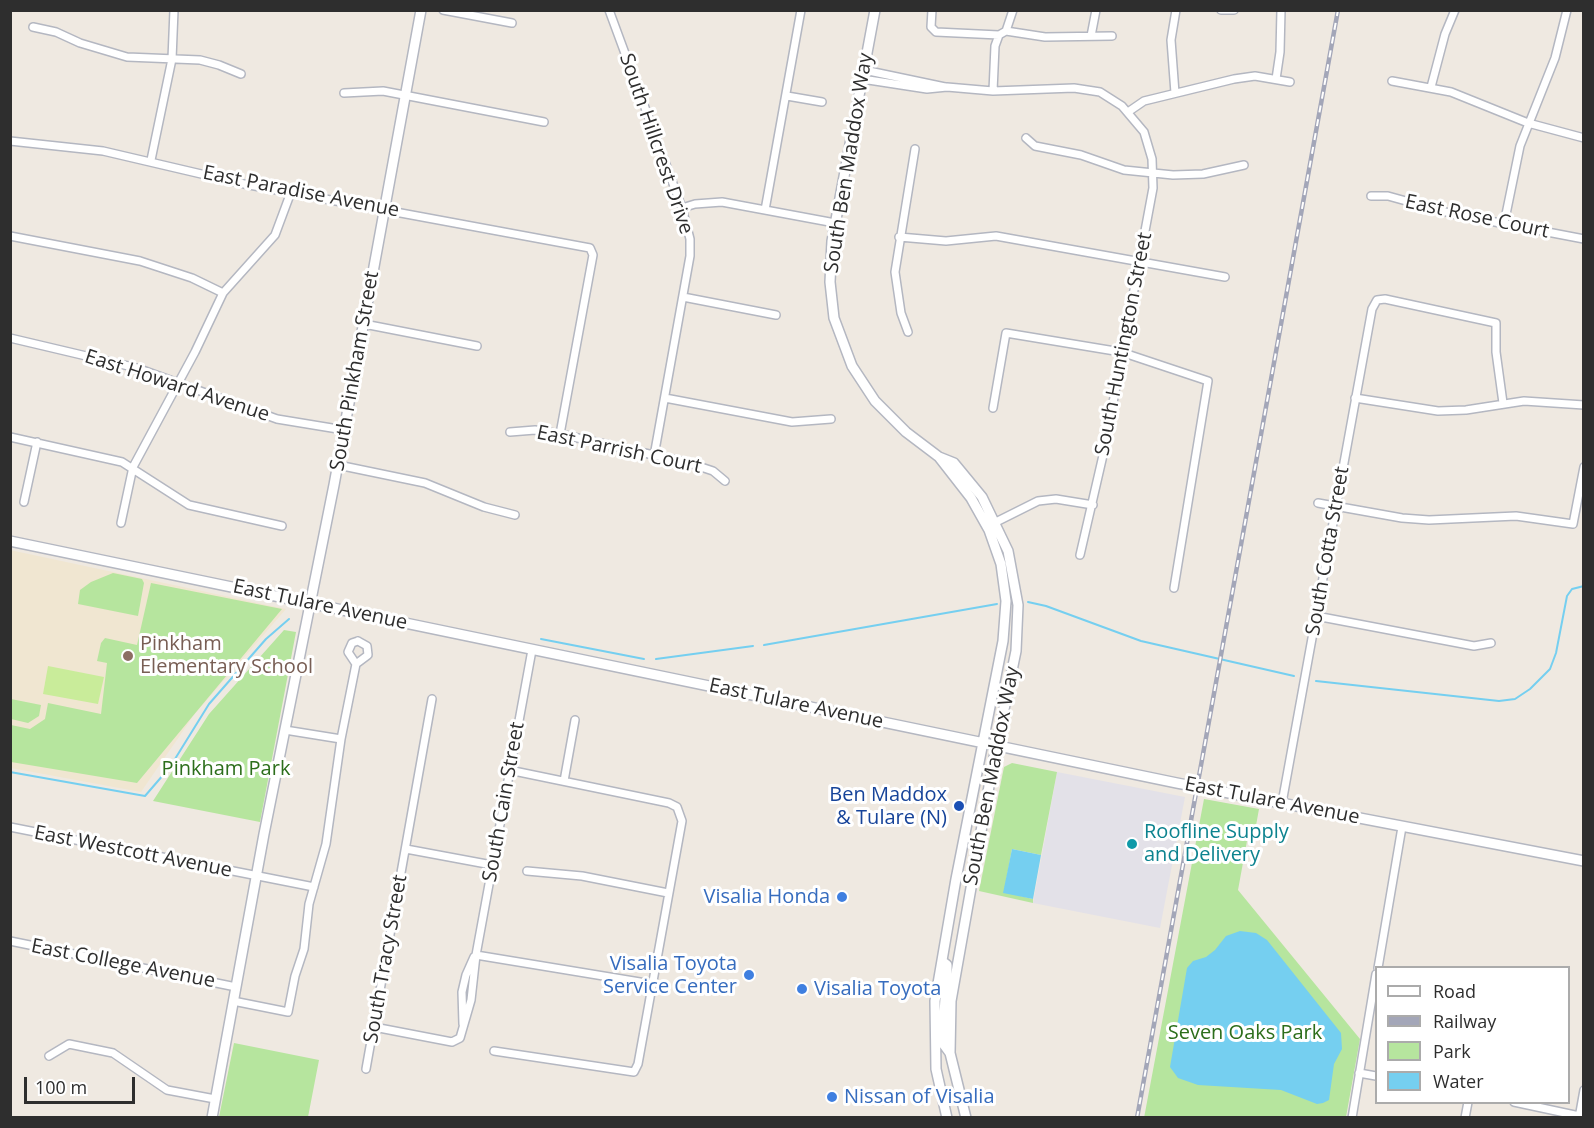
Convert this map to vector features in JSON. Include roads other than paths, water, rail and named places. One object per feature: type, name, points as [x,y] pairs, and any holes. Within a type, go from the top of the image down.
[{"type":"street","points":[[151,160],[172,59],[174,10]]},
{"type":"street","name":"South Pinkham Street","points":[[212,1118],[256,876],[338,465],[421,10]]},
{"type":"street","points":[[443,10],[513,23]]},
{"type":"street","name":"South Hillcrest Drive","points":[[609,10],[682,208],[690,239],[690,256],[654,456]]},
{"type":"street","points":[[765,210],[801,10]]},
{"type":"street","name":"South Ben Maddox Way","points":[[875,10],[831,255],[831,294],[836,323],[859,379],[879,406],[899,426],[939,457],[954,464],[968,479],[996,522],[1011,564],[1018,614],[1015,656],[996,746],[951,1001],[950,1053],[966,1118]]},
{"type":"street","points":[[932,10],[931,27],[936,32],[1002,33],[1045,38],[1112,36]]},
{"type":"street","points":[[993,91],[995,46],[1013,10]]},
{"type":"street","points":[[1091,36],[1096,10]]},
{"type":"street","points":[[1175,93],[1171,40],[1176,10]]},
{"type":"street","points":[[1221,10],[1234,10]]},
{"type":"street","points":[[1276,79],[1280,52],[1281,10]]},
{"type":"street","points":[[1431,87],[1445,34],[1455,10]]},
{"type":"street","points":[[1504,224],[1515,165],[1528,123],[1555,58],[1567,10]]},
{"type":"street","points":[[33,27],[56,32],[80,43],[127,57],[200,60],[241,74]]},
{"type":"street","points":[[863,75],[916,88],[947,87],[993,91],[1087,90],[1112,98],[1128,112],[1144,101],[1255,76],[1290,82]]},
{"type":"street","points":[[1392,81],[1431,87],[1471,99],[1528,123],[1584,138]]},
{"type":"street","points":[[344,93],[383,91],[544,122]]},
{"type":"street","points":[[787,96],[822,102]]},
{"type":"street","name":"South Huntington Street","points":[[1080,555],[1093,505],[1140,261],[1153,174],[1144,132],[1128,112]]},
{"type":"street","points":[[1026,138],[1035,146],[1081,155],[1124,170],[1153,174],[1203,174],[1244,165]]},
{"type":"street","name":"East Paradise Avenue","points":[[10,141],[103,151],[151,160],[209,176],[590,248],[593,255],[560,434]]},
{"type":"street","points":[[908,332],[897,293],[895,272],[915,149]]},
{"type":"street","points":[[121,523],[133,467],[224,293],[275,235],[291,192]]},
{"type":"street","name":"East Rose Court","points":[[1371,196],[1388,196],[1429,209],[1584,239]]},
{"type":"street","points":[[682,208],[695,204],[722,202],[835,223]]},
{"type":"street","points":[[10,236],[140,261],[192,278],[224,293]]},
{"type":"street","points":[[899,237],[946,241],[996,236],[1225,277]]},
{"type":"street","points":[[683,297],[776,315]]},
{"type":"street","name":"South Cotta Street","points":[[1282,803],[1355,398],[1372,309],[1377,300],[1385,299],[1496,323],[1496,352],[1503,403]]},
{"type":"street","points":[[364,324],[477,346]]},
{"type":"street","points":[[993,408],[1006,333],[1122,352],[1208,381],[1174,588]]},
{"type":"street","name":"East Howard Avenue","points":[[10,338],[98,357],[277,419],[344,430]]},
{"type":"street","points":[[665,398],[792,422],[831,419]]},
{"type":"street","points":[[1355,398],[1413,410],[1438,411],[1466,410],[1503,403],[1546,400],[1584,405]]},
{"type":"street","name":"East Parrish Court","points":[[510,432],[535,430],[560,434],[713,471],[725,481]]},
{"type":"street","points":[[10,437],[102,456],[133,467],[189,504],[282,526]]},
{"type":"street","points":[[24,502],[37,442]]},
{"type":"street","name":"South Ben Maddox Way","points":[[939,457],[982,516],[996,545],[1005,584],[1003,641],[942,961],[934,1027],[936,1069],[947,1118]]},
{"type":"street","points":[[338,465],[425,483],[484,507],[515,515]]},
{"type":"street","points":[[1318,503],[1402,518],[1429,520],[1516,516],[1573,524],[1584,466]]},
{"type":"street","points":[[996,522],[1038,501],[1056,499],[1093,505]]},
{"type":"street","name":"East Tulare Avenue","points":[[10,541],[996,746],[1584,861]]},
{"type":"street","points":[[1316,616],[1474,646],[1491,643]]},
{"type":"street","name":"South Cain Street","points":[[374,1027],[457,1041],[463,1025],[462,992],[466,975],[476,955],[532,650]]},
{"type":"street","points":[[233,1001],[288,1012],[295,976],[304,949],[306,917],[326,844],[341,739],[356,664]]},
{"type":"street","name":"South Tracy Street","points":[[366,1069],[432,699]]},
{"type":"street","points":[[564,781],[575,720]]},
{"type":"street","points":[[285,730],[341,739]]},
{"type":"street","points":[[494,1051],[634,1072],[638,1064],[682,821],[680,811],[669,803],[509,770]]},
{"type":"street","points":[[1378,966],[1402,826]]},
{"type":"street","name":"East Westcott Avenue","points":[[10,827],[256,876]]},
{"type":"street","points":[[406,849],[492,865]]},
{"type":"street","points":[[527,871],[582,876],[668,893]]},
{"type":"street","points":[[256,876],[314,886]]},
{"type":"street","name":"East College Avenue","points":[[10,941],[236,987]]},
{"type":"street","points":[[476,955],[652,984]]},
{"type":"street","points":[[942,961],[947,965],[948,970],[942,1042],[950,1053]]},
{"type":"street","points":[[1352,1118],[1375,985]]},
{"type":"street","points":[[49,1056],[69,1044],[113,1053],[167,1090],[215,1099]]},
{"type":"street","points":[[1359,1072],[1375,1076]]},
{"type":"street","points":[[1523,1104],[1580,1117],[1584,1089]]},
{"type":"water","points":[[1012,849],[1041,855],[1033,899],[1003,893]]},
{"type":"water","points":[[1240,931],[1256,933],[1267,940],[1341,1033],[1342,1049],[1334,1064],[1329,1100],[1317,1104],[1281,1090],[1198,1085],[1178,1078],[1170,1067],[1187,968],[1193,961],[1206,957],[1215,950],[1226,936]]},
{"type":"waterway","points":[[1316,681],[1499,701],[1515,699],[1530,689],[1550,669],[1556,653],[1567,596],[1572,589],[1584,586]]},
{"type":"waterway","points":[[1028,602],[1046,606],[1141,641],[1294,676]]},
{"type":"waterway","points":[[764,645],[997,604]]},
{"type":"waterway","points":[[10,772],[145,796],[170,767],[209,704],[266,639],[289,619]]},
{"type":"waterway","points":[[541,639],[644,659]]},
{"type":"waterway","points":[[656,659],[753,646]]},
{"type":"railway","points":[[1137,1118],[1338,10]]},
{"type":"place","name":"Pinkham Elementary School","points":[[128,656]]},
{"type":"place","name":"Ben Maddox & Tulare (N)","points":[[959,806]]},
{"type":"place","name":"Roofline Supply and Delivery","points":[[1132,844]]},
{"type":"place","name":"Visalia Honda","points":[[842,897]]},
{"type":"place","name":"Visalia Toyota Service Center","points":[[749,975]]},
{"type":"place","name":"Visalia Toyota","points":[[802,989]]},
{"type":"place","name":"Nissan of Visalia","points":[[832,1097]]},
{"type":"park label","name":"Pinkham Park","points":[[226,769]]},
{"type":"park label","name":"Seven Oaks Park","points":[[1245,1033]]}]
